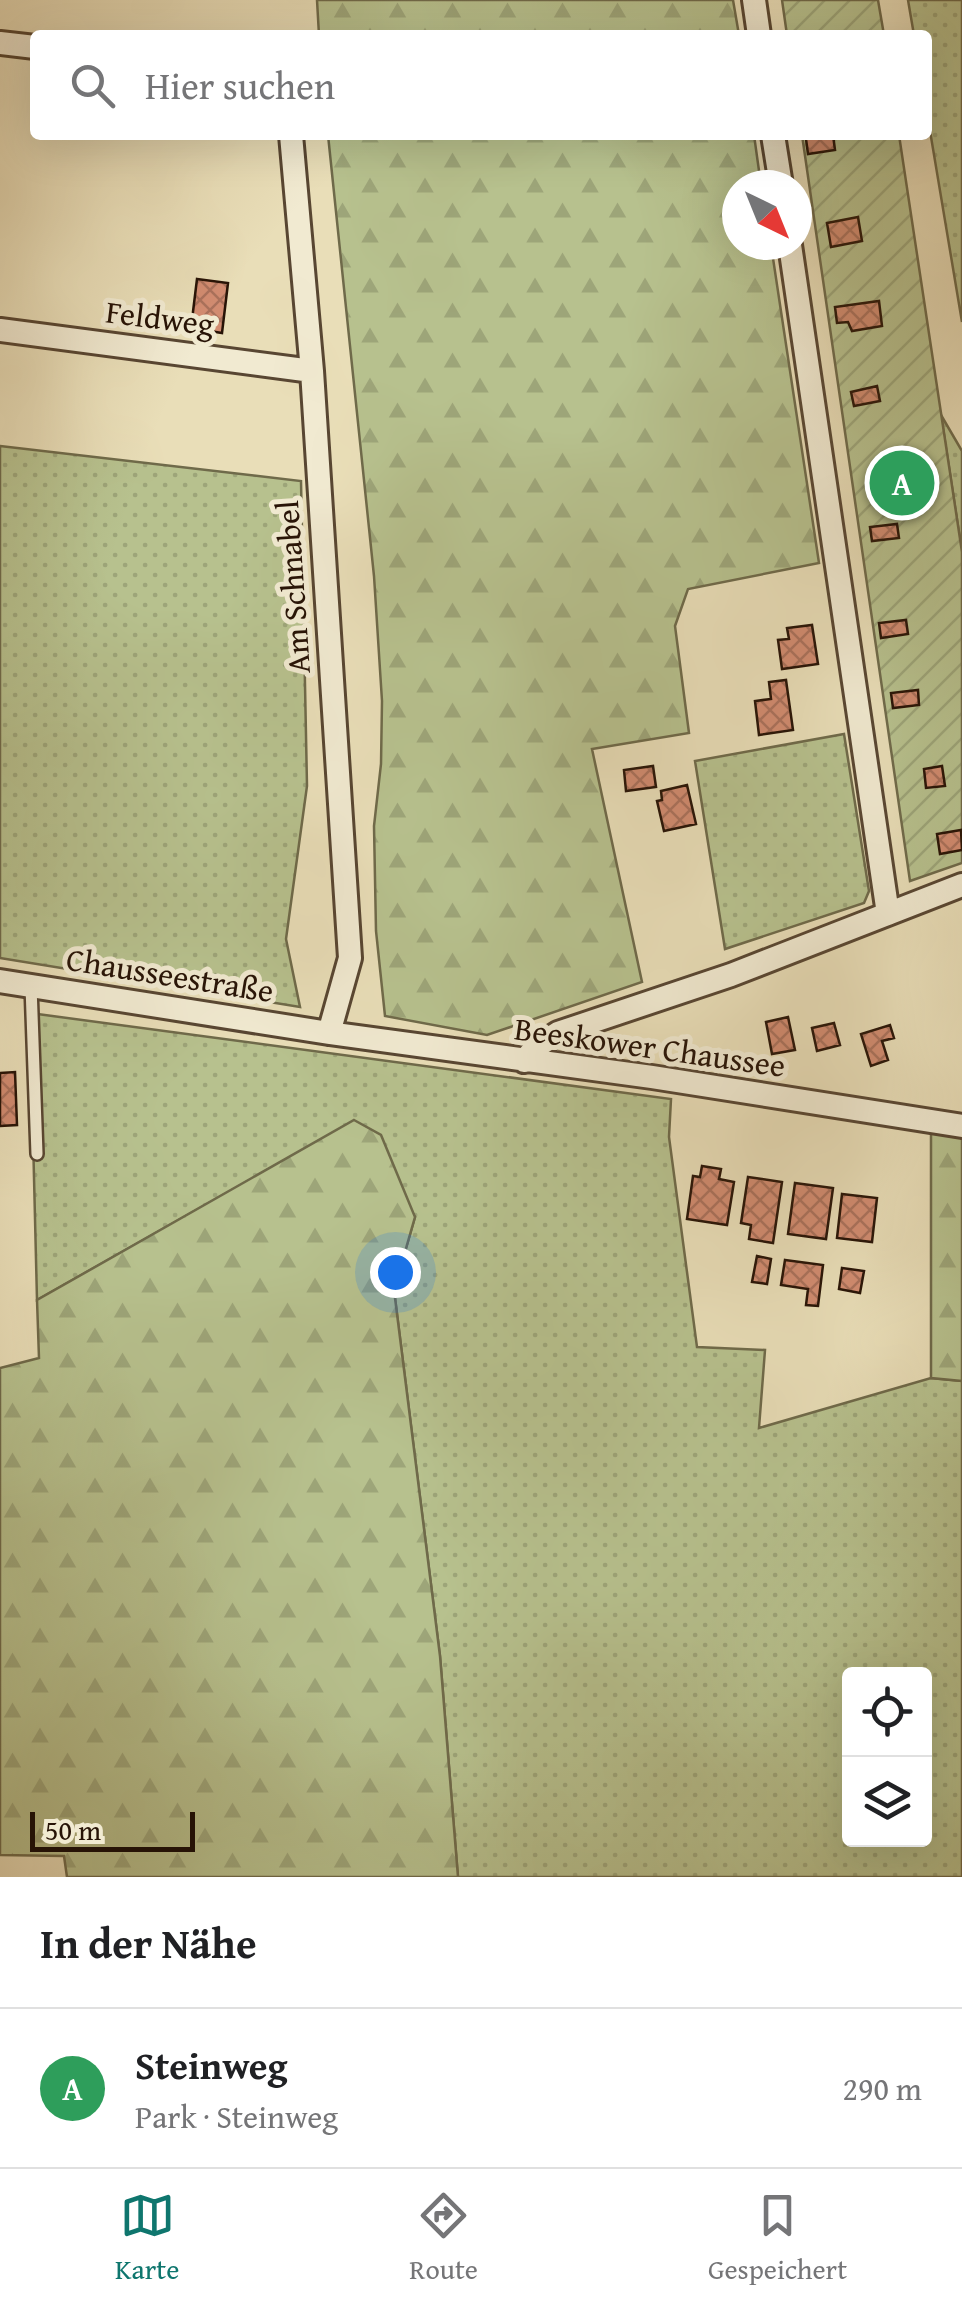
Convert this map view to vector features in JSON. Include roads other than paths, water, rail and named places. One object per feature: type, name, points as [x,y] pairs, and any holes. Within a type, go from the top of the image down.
[{"type":"street","points":[[754,0],[758,30]]},
{"type":"street","points":[[0,43],[30,46]]},
{"type":"street","name":"Am Schnabel","points":[[291,140],[312,371],[350,958],[329,1033]]},
{"type":"street","points":[[775,140],[779,170]]},
{"type":"street","points":[[792,260],[888,914]]},
{"type":"street","name":"Feldweg","points":[[0,330],[312,371]]},
{"type":"street","points":[[524,1061],[558,1032],[732,976],[962,884]]},
{"type":"street","name":"Chausseestraße","points":[[0,981],[329,1033]]},
{"type":"street","name":"Beeskower Chaussee","points":[[329,1033],[652,1077],[962,1126]]},
{"type":"lane","points":[[31,986],[37,1154]]},
{"type":"place","name":"Steinweg","points":[[902,483]]}]
